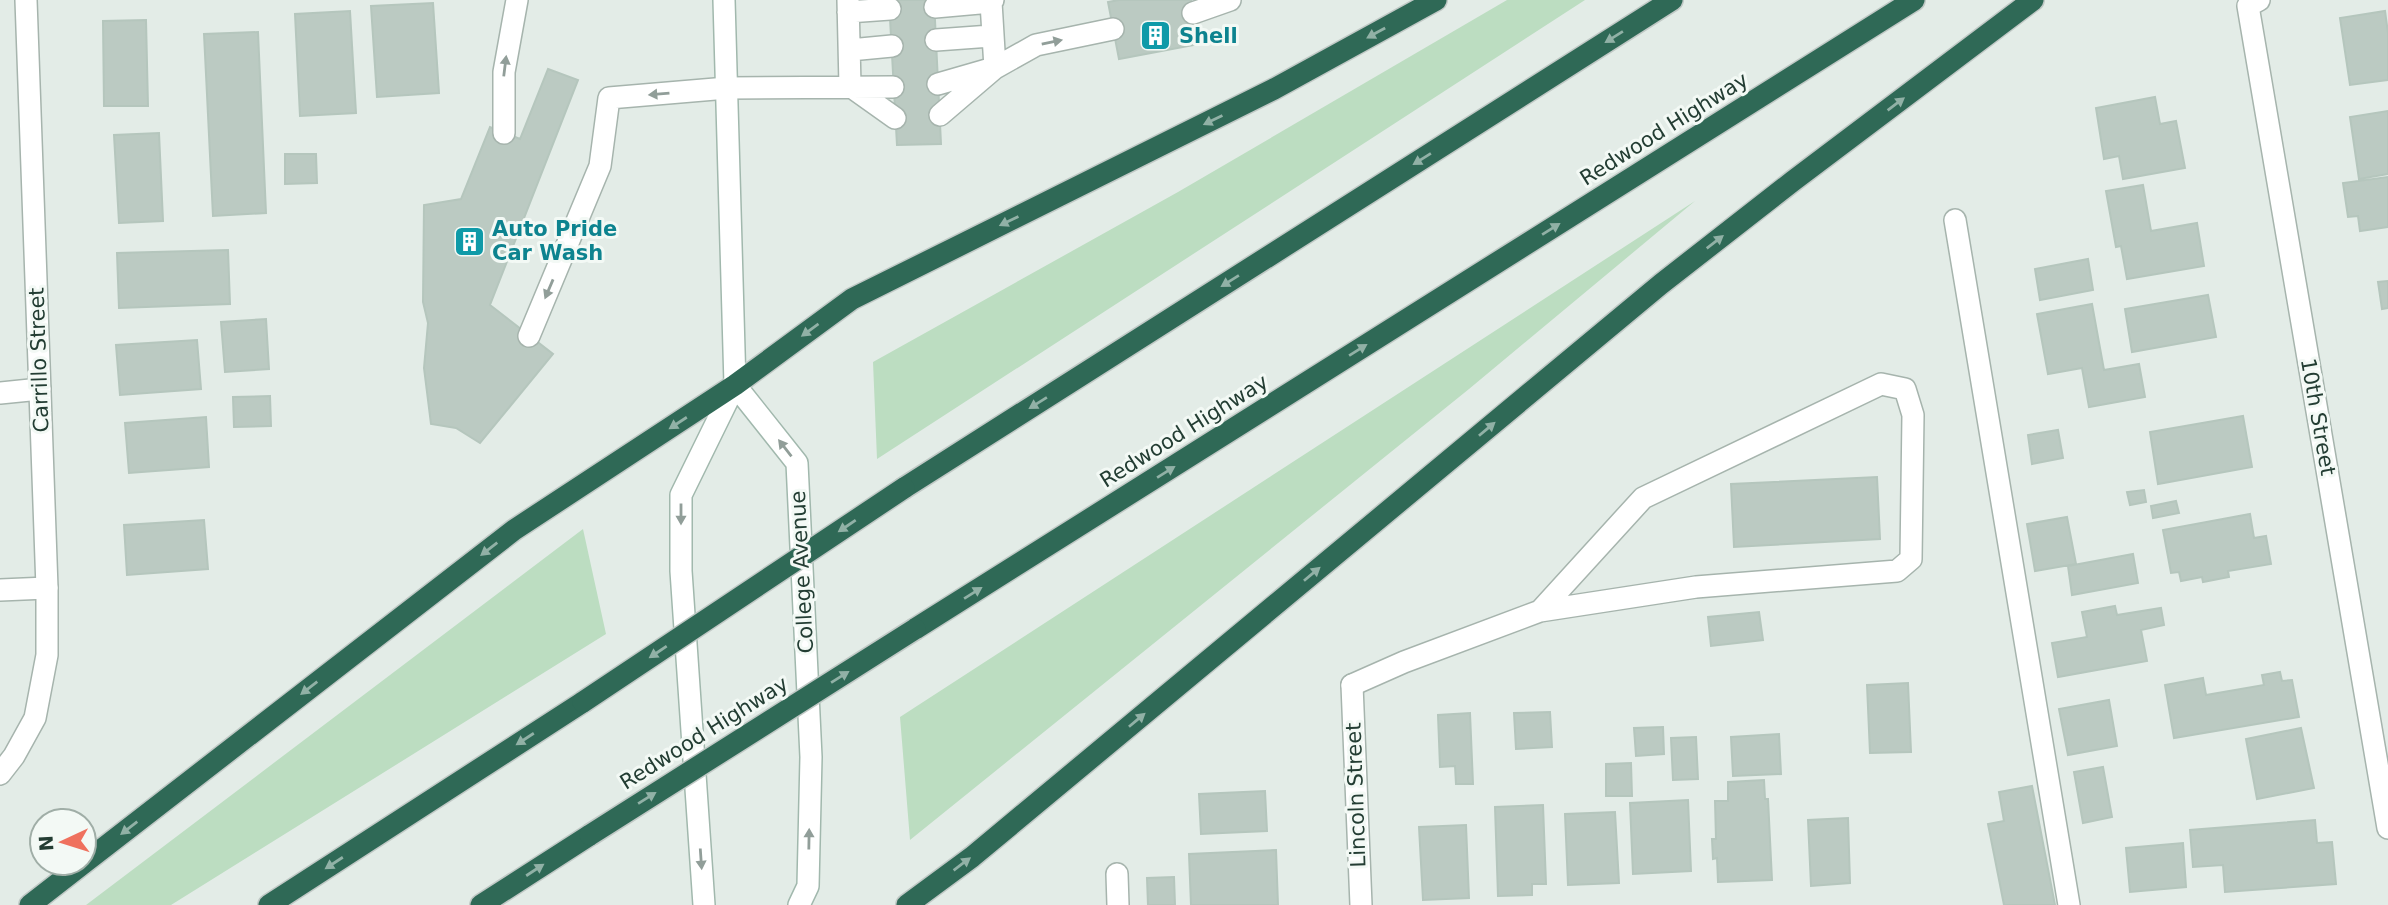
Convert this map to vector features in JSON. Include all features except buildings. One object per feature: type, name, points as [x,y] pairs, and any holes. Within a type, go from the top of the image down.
[{"type":"highway","points":[[98,852],[514,530],[735,385],[852,299],[1274,89],[1436,0]]},
{"type":"highway","points":[[270,905],[583,702],[904,488],[1672,0]]},
{"type":"highway","name":"Redwood Highway","points":[[481,905],[1914,0]]},
{"type":"highway","points":[[907,905],[972,857],[1661,284],[2033,0]]},
{"type":"highway","points":[[30,905],[66,877]]},
{"type":"street","name":"Carrillo Street","points":[[0,774],[14,756],[35,718],[47,655],[47,588],[26,0]]},
{"type":"street","points":[[505,133],[504,72],[517,0]]},
{"type":"street","points":[[704,905],[681,571],[681,495],[735,385],[724,0]]},
{"type":"street","points":[[1193,13],[1230,0]]},
{"type":"street","points":[[935,7],[992,1],[991,36],[995,68]]},
{"type":"street","name":"10th Street","points":[[2253,3],[2388,828]]},
{"type":"street","points":[[850,86],[848,6],[890,9]]},
{"type":"street","points":[[940,115],[995,68],[1036,45],[1113,29]]},
{"type":"street","points":[[936,40],[991,36]]},
{"type":"street","points":[[850,50],[892,46]]},
{"type":"street","points":[[938,84],[995,68]]},
{"type":"street","points":[[850,86],[895,118]]},
{"type":"street","points":[[529,336],[600,166],[608,98],[727,88],[893,87]]},
{"type":"street","points":[[1955,220],[2069,905]]},
{"type":"street","points":[[1881,384],[1905,389],[1913,415],[1911,559],[1897,571],[1696,587],[1540,611],[1643,498],[1881,384]]},
{"type":"street","name":"College Avenue","points":[[735,385],[797,463],[811,757],[808,886],[799,905]]},
{"type":"street","points":[[0,393],[40,389]]},
{"type":"street","points":[[0,590],[47,588]]},
{"type":"street","name":"Lincoln Street","points":[[1361,905],[1352,685],[1404,662],[1540,611]]},
{"type":"street","points":[[1117,874],[1118,905]]},
{"type":"green space","points":[[1507,0],[1585,0],[877,459],[873,362],[1178,192]]},
{"type":"green space","points":[[1695,201],[1469,389],[910,840],[900,717]]},
{"type":"green space","points":[[583,529],[606,634],[171,905],[86,905]]},
{"type":"place","name":"Shell","points":[[1156,36]]},
{"type":"place","name":"Auto Pride Car Wash","points":[[469,241]]}]
